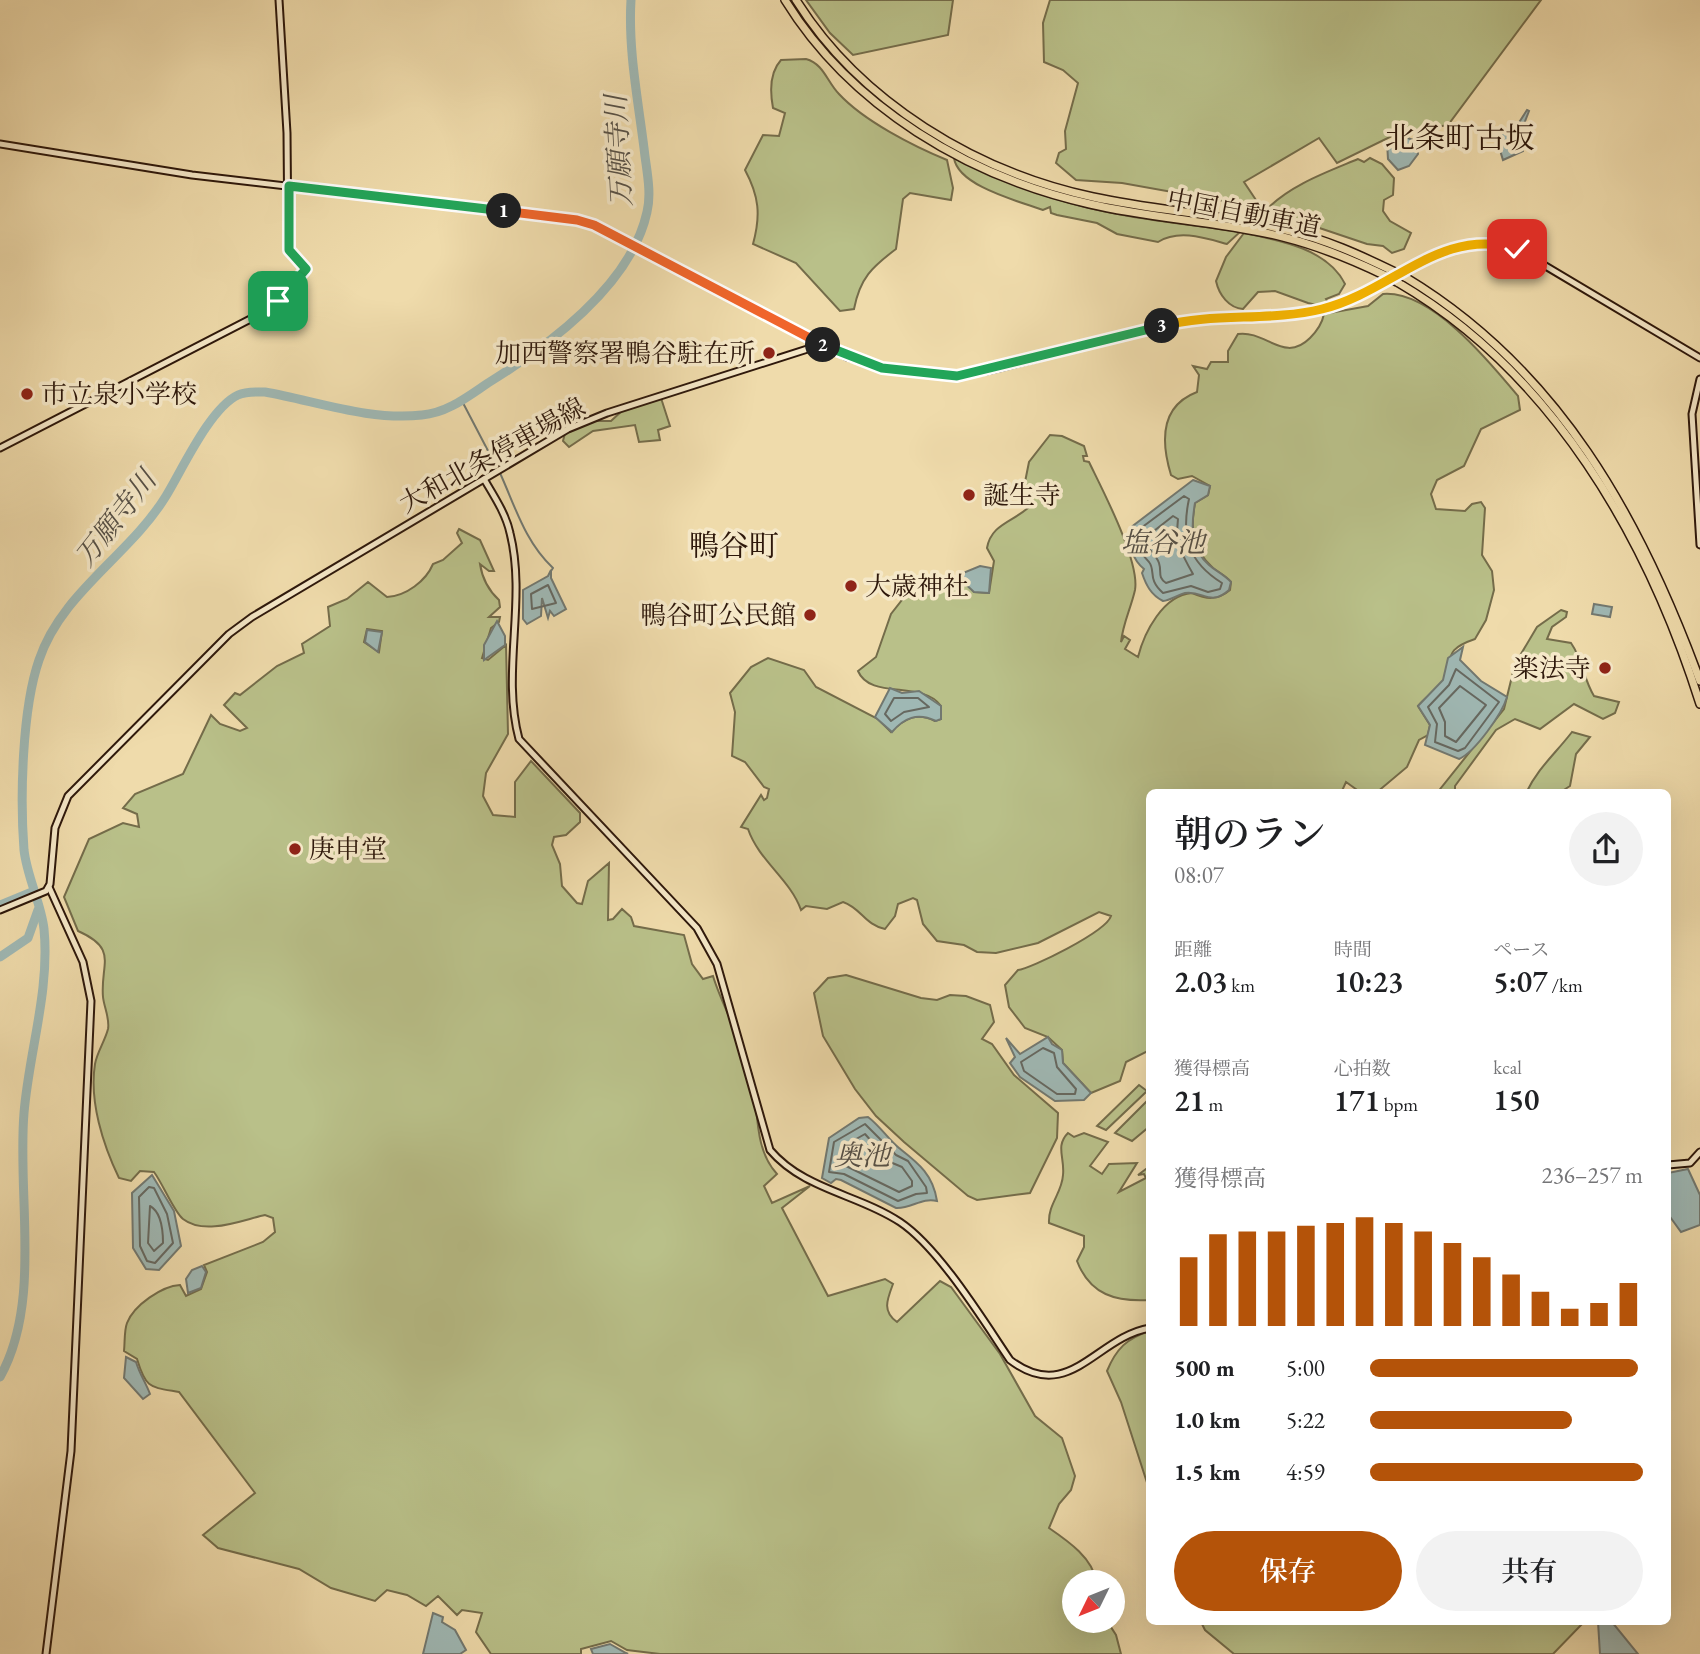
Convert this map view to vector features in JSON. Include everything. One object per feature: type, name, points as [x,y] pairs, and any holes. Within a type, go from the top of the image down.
[{"type":"highway","name":"中国自動車道","points":[[785,0],[825,54],[867,94],[913,130],[978,165],[1027,186],[1090,204],[1283,237],[1335,253],[1386,276],[1442,309],[1491,349],[1533,392],[1573,444],[1614,510],[1648,574],[1700,704]]},
{"type":"highway","name":"中国自動車道","points":[[796,0],[832,48],[872,88],[942,138],[1001,167],[1089,197],[1288,230],[1337,245],[1405,277],[1445,303],[1487,335],[1560,413],[1602,473],[1650,560],[1700,681]]},
{"type":"street","points":[[0,448],[186,355],[277,302],[306,269],[289,250],[289,186],[279,0]]},
{"type":"street","points":[[0,144],[192,175],[577,220],[642,250],[821,344],[882,368],[957,376],[1011,366],[1176,322],[1324,309],[1373,289],[1451,248],[1482,242],[1517,249],[1700,358]]},
{"type":"street","name":"大和北条停車場線","points":[[49,887],[55,828],[68,796],[229,634],[252,617],[498,470],[590,419],[821,344]]},
{"type":"street","points":[[1700,379],[1692,414],[1700,545]]},
{"type":"street","points":[[484,479],[500,506],[513,546],[513,718],[519,739],[697,928],[717,964],[770,1150],[787,1169],[900,1221],[921,1239],[1010,1360],[1022,1369],[1051,1376],[1069,1372],[1134,1330],[1146,1328]]},
{"type":"street","points":[[0,910],[37,897],[49,887],[83,962],[91,1001],[71,1451],[46,1654]]},
{"type":"street","points":[[1671,1166],[1690,1163],[1700,1152]]},
{"type":"green space","points":[[806,0],[953,0],[948,35],[853,55],[830,33]]},
{"type":"green space","points":[[1050,0],[1541,0],[1448,125],[1398,133],[1337,163],[1319,138],[1244,182],[1256,200],[1250,206],[1122,183],[1076,180],[1056,163],[1059,153],[1066,149],[1065,131],[1078,83],[1063,70],[1044,62],[1043,23]]},
{"type":"green space","points":[[806,59],[817,65],[839,94],[862,114],[904,140],[947,160],[953,188],[951,200],[910,193],[903,199],[896,249],[868,274],[854,309],[840,311],[796,263],[753,244],[757,206],[745,170],[763,135],[779,136],[785,113],[773,108],[771,95],[777,65],[781,60]]},
{"type":"green space","points":[[954,158],[1055,199],[1133,217],[1240,232],[1227,244],[1183,235],[1158,242],[1117,234],[1097,223],[1057,215],[1051,213],[1050,207],[1043,210],[991,191],[966,177]]},
{"type":"green space","points":[[1370,158],[1382,164],[1394,178],[1393,195],[1384,200],[1383,211],[1390,221],[1411,233],[1404,249],[1392,253],[1383,246],[1367,244],[1266,210],[1286,193],[1309,180],[1358,159],[1364,162]]},
{"type":"green space","points":[[1244,233],[1287,243],[1315,254],[1337,272],[1345,284],[1339,294],[1326,299],[1329,304],[1320,306],[1275,291],[1258,292],[1243,309],[1233,306],[1222,296],[1216,281],[1226,257]]},
{"type":"green space","points":[[1383,294],[1401,296],[1420,303],[1458,330],[1518,396],[1520,410],[1481,429],[1464,466],[1437,480],[1431,494],[1436,509],[1465,511],[1472,504],[1481,502],[1485,508],[1482,555],[1492,571],[1494,590],[1486,620],[1475,639],[1464,643],[1453,652],[1443,681],[1418,706],[1430,725],[1428,735],[1419,740],[1407,767],[1381,789],[1356,789],[1346,782],[1343,789],[1146,789],[1146,1052],[1126,1062],[1120,1081],[1091,1093],[1063,1063],[1062,1050],[1048,1037],[1025,1028],[1009,1007],[1005,985],[1018,970],[1083,940],[1111,916],[1099,912],[1038,943],[996,953],[977,952],[964,945],[937,941],[923,924],[917,900],[913,898],[898,904],[895,916],[885,929],[873,924],[843,902],[827,909],[806,906],[801,910],[790,889],[759,851],[748,829],[741,827],[761,795],[764,800],[767,798],[769,789],[764,787],[745,762],[732,756],[735,712],[730,693],[751,667],[768,658],[804,670],[816,687],[878,719],[891,732],[912,718],[922,717],[935,721],[941,719],[941,706],[933,698],[874,685],[864,680],[858,671],[876,657],[891,614],[920,577],[960,576],[974,592],[989,593],[994,561],[987,548],[989,540],[998,528],[1029,507],[1025,482],[1029,462],[1050,435],[1062,436],[1084,446],[1087,456],[1083,456],[1084,461],[1089,462],[1119,525],[1135,577],[1135,590],[1121,642],[1124,636],[1130,640],[1125,649],[1138,657],[1150,627],[1172,600],[1192,593],[1207,598],[1216,597],[1230,590],[1231,582],[1206,561],[1194,538],[1195,503],[1208,495],[1210,486],[1192,476],[1178,479],[1171,475],[1168,463],[1166,426],[1176,406],[1197,392],[1199,375],[1193,366],[1207,369],[1211,362],[1228,362],[1228,351],[1238,334],[1248,334],[1292,348],[1310,338],[1324,314],[1368,306]]},
{"type":"green space","points":[[661,398],[670,426],[658,430],[660,440],[639,442],[635,425],[593,431],[569,447],[563,441],[565,433],[589,421],[611,421],[623,410]]},
{"type":"green space","points":[[459,529],[480,540],[494,571],[489,571],[480,564],[486,583],[499,600],[500,607],[489,617],[500,617],[499,622],[491,628],[482,658],[488,660],[506,645],[508,734],[486,773],[483,796],[493,815],[515,817],[515,782],[531,761],[580,813],[580,822],[566,835],[554,837],[552,845],[560,864],[562,886],[577,903],[582,904],[588,881],[609,863],[608,920],[613,919],[622,909],[631,917],[634,926],[684,935],[692,964],[703,979],[713,976],[749,1064],[760,1140],[769,1164],[777,1174],[764,1186],[772,1203],[810,1186],[782,1208],[828,1296],[885,1279],[893,1284],[888,1309],[897,1322],[940,1281],[951,1287],[1000,1354],[1035,1416],[1062,1438],[1075,1476],[1071,1490],[1059,1504],[1049,1528],[1072,1545],[1092,1570],[1062,1570],[1062,1633],[1115,1633],[1121,1654],[660,1654],[627,1650],[611,1641],[581,1649],[581,1654],[491,1654],[476,1632],[482,1613],[462,1610],[457,1615],[438,1596],[426,1606],[407,1595],[387,1590],[375,1601],[331,1588],[299,1569],[218,1548],[203,1535],[255,1493],[179,1392],[150,1385],[143,1376],[137,1359],[124,1351],[126,1326],[142,1303],[165,1289],[180,1285],[186,1296],[201,1289],[207,1272],[204,1265],[263,1242],[275,1232],[273,1218],[265,1215],[213,1227],[192,1224],[180,1215],[154,1172],[140,1171],[131,1181],[119,1178],[103,1137],[94,1093],[95,1064],[108,1025],[103,997],[105,958],[99,944],[78,931],[64,897],[89,839],[123,823],[139,827],[137,814],[123,808],[135,794],[183,774],[211,715],[220,724],[240,731],[247,728],[224,705],[235,693],[240,695],[277,666],[304,653],[302,644],[330,626],[328,607],[347,599],[368,582],[387,597],[401,594],[426,576],[433,564],[443,560],[462,543],[457,533]],"holes":[[[367,629],[382,631],[379,652],[364,642]]]},
{"type":"green space","points":[[1561,610],[1567,612],[1566,617],[1552,627],[1547,639],[1571,643],[1594,696],[1619,702],[1615,713],[1603,719],[1574,704],[1540,729],[1515,719],[1496,730],[1455,789],[1440,789],[1504,709],[1515,664],[1537,627]]},
{"type":"green space","points":[[1572,732],[1590,737],[1576,754],[1570,786],[1565,789],[1528,789]]},
{"type":"green space","points":[[846,975],[921,998],[937,1000],[950,995],[966,996],[990,1005],[994,1022],[982,1039],[992,1044],[1014,1075],[1058,1113],[1057,1138],[1030,1193],[977,1200],[968,1196],[876,1116],[855,1089],[823,1036],[814,993],[828,978]]},
{"type":"green space","points":[[1139,1085],[1146,1090],[1106,1130],[1097,1126]]},
{"type":"green space","points":[[1146,1102],[1146,1129],[1132,1141],[1115,1133]]},
{"type":"green space","points":[[1068,1133],[1074,1137],[1084,1133],[1108,1142],[1090,1166],[1102,1174],[1109,1164],[1137,1163],[1119,1192],[1146,1178],[1146,1300],[1115,1298],[1097,1289],[1082,1273],[1077,1261],[1084,1247],[1084,1236],[1049,1223],[1062,1181],[1061,1148]]},
{"type":"green space","points":[[1146,1333],[1146,1480],[1121,1402],[1107,1371],[1123,1345]]},
{"type":"green space","points":[[1202,1625],[1581,1625],[1553,1654],[1234,1654]]},
{"type":"water","points":[[1527,110],[1523,151],[1503,160],[1496,137],[1518,124]]},
{"type":"water","points":[[1405,137],[1416,141],[1418,154],[1409,166],[1398,170],[1388,159],[1387,142]]},
{"type":"water","name":"塩谷池","points":[[1193,480],[1210,486],[1208,495],[1195,503],[1195,544],[1209,565],[1231,582],[1229,590],[1217,597],[1185,593],[1163,601],[1152,593],[1145,582],[1142,573],[1144,569],[1132,552],[1130,528]]},
{"type":"water","points":[[980,566],[991,568],[989,593],[974,592],[960,579],[963,573]]},
{"type":"water","points":[[551,570],[551,578],[566,609],[554,616],[550,611],[548,618],[542,598],[541,616],[527,624],[523,619],[523,590],[548,576]]},
{"type":"water","points":[[1594,604],[1612,607],[1610,617],[1592,614]]},
{"type":"water","points":[[497,621],[505,636],[505,645],[484,660],[484,645]]},
{"type":"water","points":[[367,630],[382,632],[378,652],[365,642]]},
{"type":"water","points":[[1463,647],[1460,660],[1481,681],[1507,697],[1487,732],[1473,749],[1459,759],[1425,745],[1430,725],[1418,706],[1443,680],[1448,658]]},
{"type":"water","points":[[890,688],[902,693],[919,691],[941,706],[941,719],[936,721],[923,717],[911,718],[892,732],[875,717]]},
{"type":"water","points":[[1048,1037],[1052,1044],[1062,1050],[1063,1063],[1091,1093],[1084,1100],[1055,1101],[1020,1077],[1010,1063],[1015,1057],[1006,1038],[1020,1054]]},
{"type":"water","name":"奥池","points":[[868,1117],[924,1170],[932,1183],[937,1201],[896,1208],[841,1180],[836,1179],[831,1183],[822,1178],[829,1138],[859,1118]]},
{"type":"water","points":[[1688,1169],[1700,1195],[1700,1225],[1681,1232],[1671,1218],[1671,1172]]},
{"type":"water","points":[[152,1175],[174,1211],[181,1246],[159,1270],[146,1269],[133,1248],[132,1193]]},
{"type":"water","points":[[202,1266],[206,1272],[201,1288],[188,1293],[186,1279],[192,1270]]},
{"type":"water","points":[[126,1357],[136,1362],[150,1394],[143,1399],[124,1378]]},
{"type":"water","points":[[433,1613],[443,1617],[442,1622],[455,1630],[466,1650],[460,1654],[423,1654]]},
{"type":"water","points":[[1598,1625],[1614,1625],[1638,1654],[1600,1654]]},
{"type":"water","points":[[610,1644],[628,1654],[593,1654],[591,1649]]},
{"type":"waterway","name":"万願寺川","points":[[0,1377],[13,1348],[24,1283],[24,1113],[42,998],[45,952],[42,919],[24,850],[22,805],[29,703],[33,680],[49,636],[79,594],[151,517],[207,426],[217,413],[238,395],[265,392],[382,415],[431,414],[464,399],[536,351],[584,311],[605,289],[624,265],[638,239],[649,196],[632,56],[631,0]]},
{"type":"waterway","points":[[462,401],[497,468]]},
{"type":"waterway","points":[[500,473],[528,535],[553,568],[551,571]]},
{"type":"waterway","points":[[0,905],[32,892]]},
{"type":"waterway","points":[[0,957],[28,938],[38,910]]},
{"type":"place","name":"加西警察署鴨谷駐在所","points":[[769,353]]},
{"type":"place","name":"市立泉小学校","points":[[27,394]]},
{"type":"place","name":"誕生寺","points":[[969,495]]},
{"type":"place","name":"大歳神社","points":[[851,586]]},
{"type":"place","name":"鴨谷町公民館","points":[[810,615]]},
{"type":"place","name":"楽法寺","points":[[1605,668]]},
{"type":"place","name":"庚申堂","points":[[295,849]]},
{"type":"district","name":"北条町古坂","points":[[1460,137]]},
{"type":"district","name":"鴨谷町","points":[[734,545]]},
{"type":"route","points":[[278,301],[306,269],[289,250],[289,186],[577,220],[604,229],[847,357],[882,368],[941,376],[957,376],[1011,366],[1176,322],[1324,309],[1373,289],[1451,248],[1482,242],[1517,249]]}]
